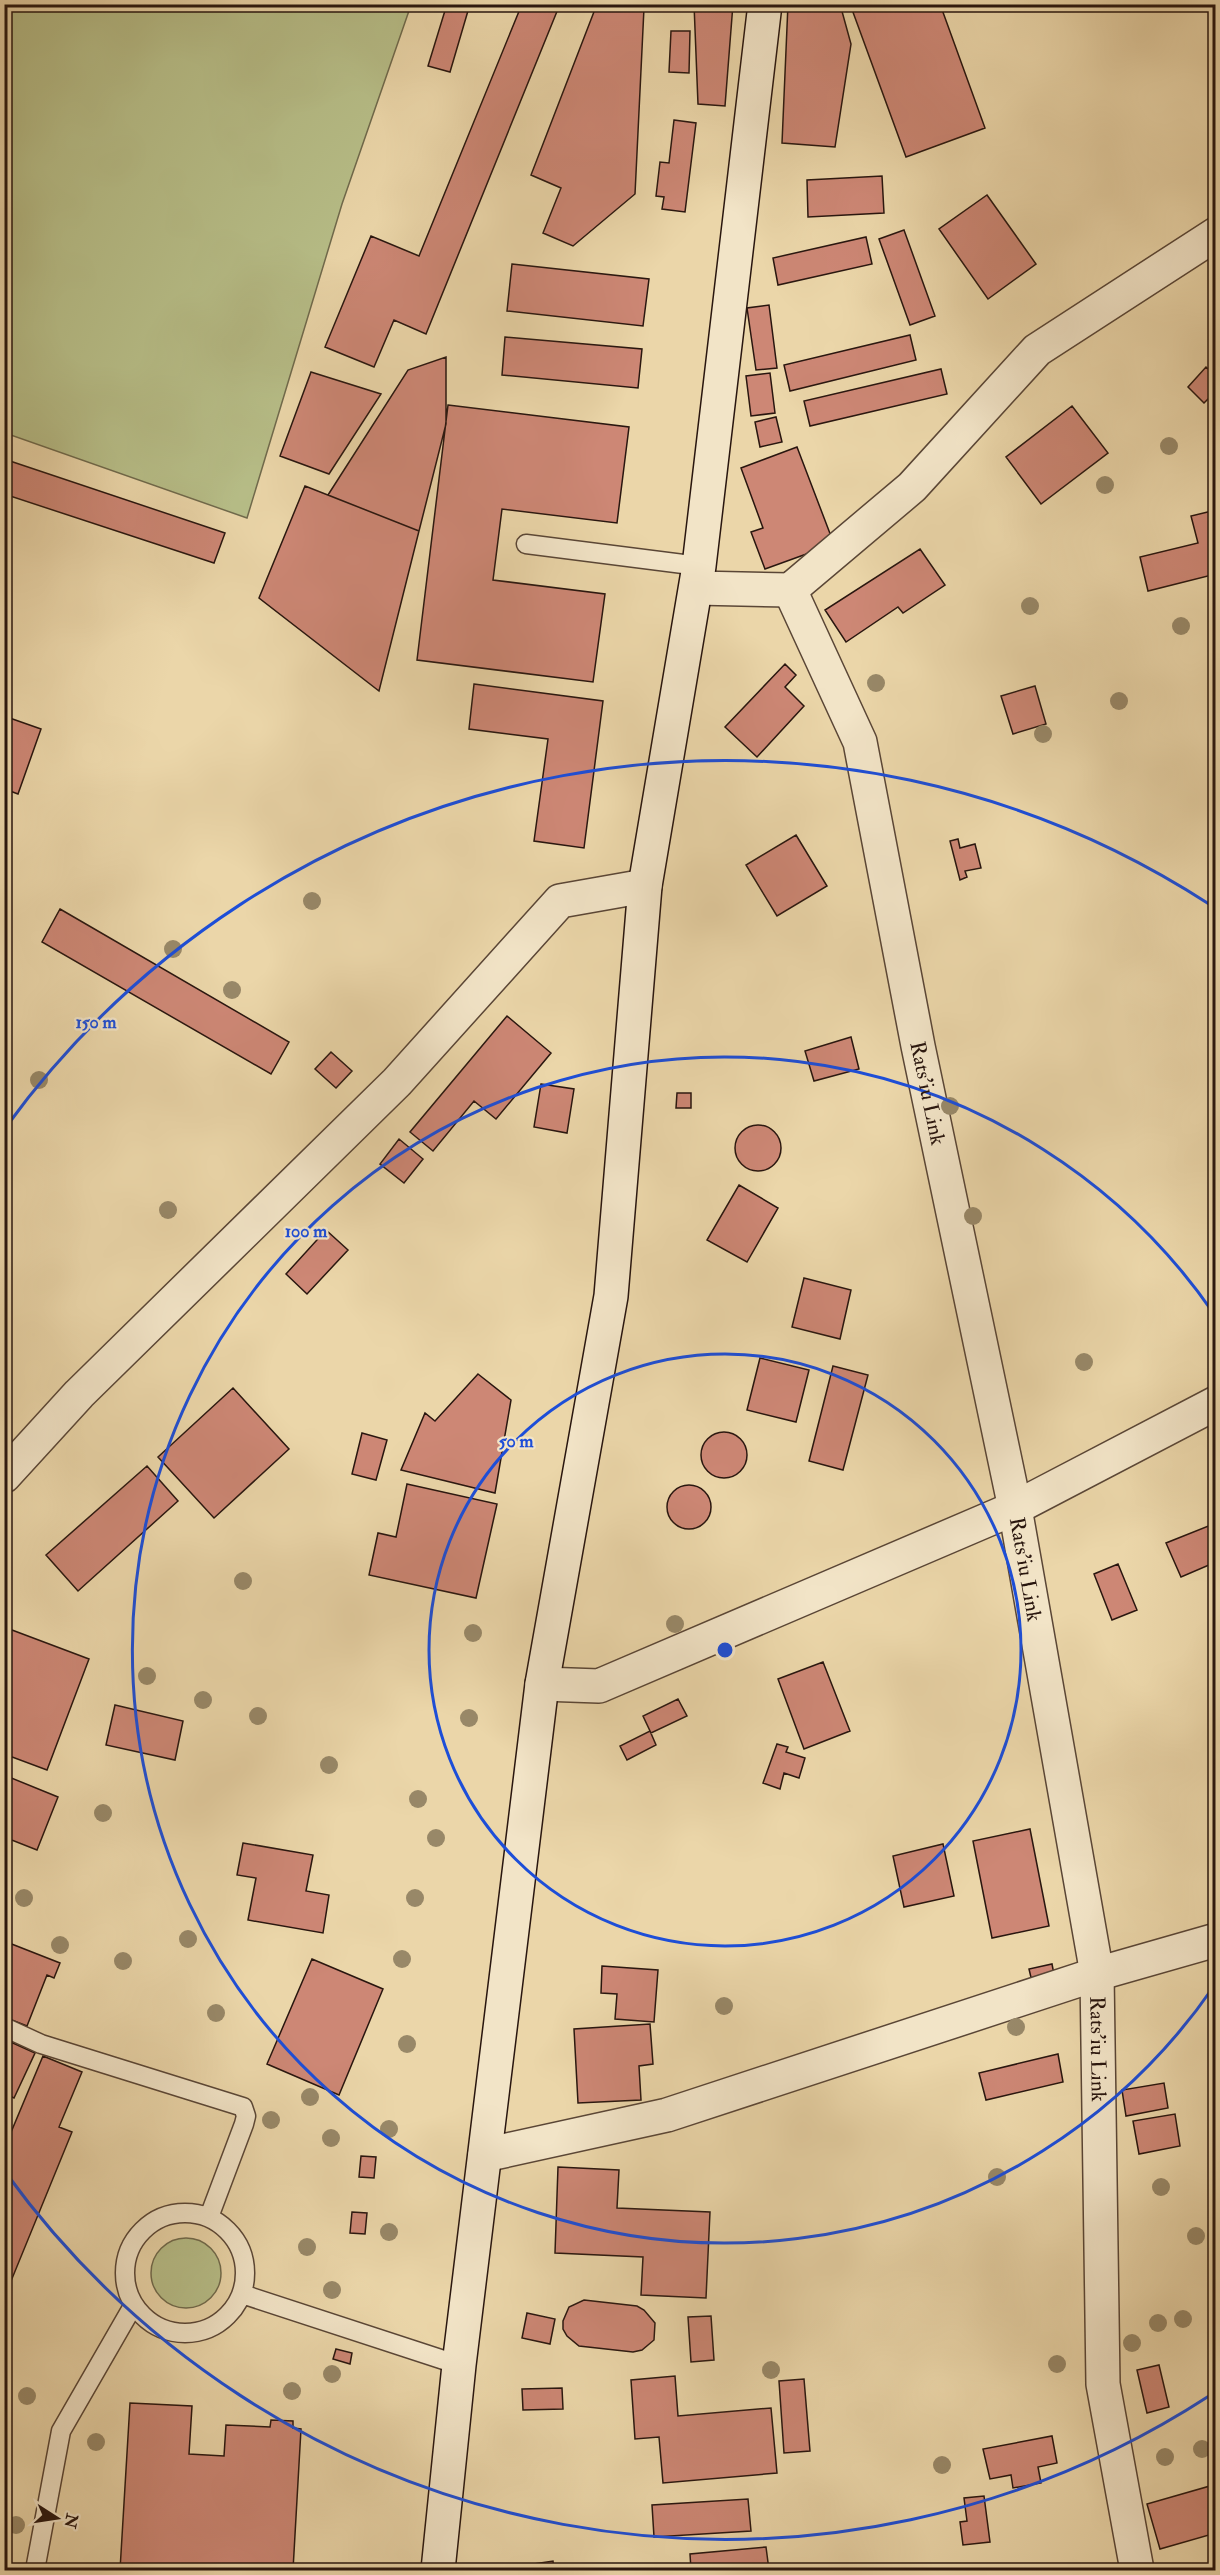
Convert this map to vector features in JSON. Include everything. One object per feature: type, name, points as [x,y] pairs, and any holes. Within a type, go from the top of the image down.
[{"type":"street","points":[[438,2571],[459,2365],[542,1684],[611,1296],[645,886],[698,577],[765,4]]},
{"type":"street","points":[[698,577],[790,590],[912,487],[1037,350],[1215,234]]},
{"type":"street","name":"Rats'iu Link","points":[[790,590],[860,742],[918,1046],[1015,1509],[1097,1974],[1103,2384],[1137,2571]]},
{"type":"street","points":[[4,1476],[79,1394],[397,1082],[560,901],[645,886]]},
{"type":"street","points":[[542,1684],[599,1686],[1015,1509],[1215,1403]]},
{"type":"street","points":[[485,2155],[667,2115],[1097,1974],[1215,1940]]},
{"type":"lane","points":[[526,544],[698,577]]},
{"type":"lane","points":[[4,2027],[41,2044],[243,2107],[246,2116],[244,2124],[209,2217]]},
{"type":"lane","points":[[187,2212],[209,2217],[227,2230],[240,2249],[246,2271],[242,2294],[231,2313],[214,2327],[194,2334],[172,2333],[152,2325],[133,2306],[124,2282],[127,2256],[140,2232],[161,2217],[187,2212]]},
{"type":"lane","points":[[242,2294],[459,2365]]},
{"type":"lane","points":[[35,2571],[61,2431],[133,2306]]},
{"type":"green space","points":[[5,4],[411,5],[342,204],[247,518],[5,433]]},
{"type":"green space","points":[[186,2238],[199,2241],[211,2248],[218,2260],[221,2273],[218,2286],[211,2298],[199,2305],[186,2308],[173,2305],[161,2298],[154,2286],[151,2273],[154,2260],[161,2248],[173,2241]]},
{"type":"building","points":[[447,4],[470,4],[450,72],[428,66]]},
{"type":"building","points":[[522,4],[560,4],[426,334],[394,320],[374,367],[325,347],[371,236],[419,256]]},
{"type":"building","points":[[597,4],[632,4],[644,8],[635,194],[573,246],[543,233],[561,188],[531,175]]},
{"type":"building","points":[[694,4],[733,4],[725,106],[698,104]]},
{"type":"building","points":[[788,4],[840,4],[851,44],[835,147],[782,143]]},
{"type":"building","points":[[850,4],[940,4],[985,128],[906,157]]},
{"type":"building","points":[[671,31],[690,31],[689,73],[669,72]]},
{"type":"building","points":[[674,120],[696,123],[685,212],[662,209],[664,197],[656,196],[660,162],[669,163]]},
{"type":"building","points":[[882,176],[884,213],[808,217],[807,180]]},
{"type":"building","points":[[987,195],[1036,264],[988,299],[939,229]]},
{"type":"building","points":[[904,230],[935,316],[910,325],[879,239]]},
{"type":"building","points":[[866,237],[872,264],[778,285],[773,258]]},
{"type":"building","points":[[512,264],[649,279],[643,326],[507,311]]},
{"type":"building","points":[[769,305],[777,368],[756,370],[747,308]]},
{"type":"building","points":[[910,335],[916,360],[790,391],[784,365]]},
{"type":"building","points":[[505,337],[642,349],[638,388],[502,375]]},
{"type":"building","points":[[446,357],[446,424],[419,531],[328,495],[408,370]]},
{"type":"building","points":[[1206,367],[1216,376],[1216,391],[1204,403],[1188,387]]},
{"type":"building","points":[[941,369],[947,394],[810,426],[804,401]]},
{"type":"building","points":[[311,372],[381,394],[329,474],[280,456]]},
{"type":"building","points":[[770,373],[775,413],[751,416],[746,376]]},
{"type":"building","points":[[448,405],[629,427],[617,523],[502,509],[493,580],[605,594],[593,682],[417,660]]},
{"type":"building","points":[[1072,406],[1108,453],[1041,504],[1006,457]]},
{"type":"building","points":[[776,417],[782,442],[760,447],[755,422]]},
{"type":"building","points":[[797,447],[834,544],[765,569],[751,532],[763,528],[741,468]]},
{"type":"building","points":[[4,459],[225,533],[214,563],[4,494]]},
{"type":"building","points":[[305,486],[419,531],[379,691],[259,598]]},
{"type":"building","points":[[1216,510],[1216,574],[1148,591],[1140,557],[1198,543],[1191,516]]},
{"type":"building","points":[[920,549],[945,585],[903,613],[898,607],[846,642],[825,610]]},
{"type":"building","points":[[785,664],[796,675],[785,687],[804,706],[757,757],[725,727]]},
{"type":"building","points":[[474,684],[603,701],[584,848],[534,841],[548,739],[469,729]]},
{"type":"building","points":[[1035,686],[1046,724],[1013,734],[1001,696]]},
{"type":"building","points":[[4,716],[41,729],[18,794],[10,791],[4,805]]},
{"type":"building","points":[[796,835],[827,886],[777,916],[746,865]]},
{"type":"building","points":[[958,839],[960,848],[975,844],[981,868],[965,871],[967,877],[960,880],[950,841]]},
{"type":"building","points":[[60,909],[289,1042],[271,1074],[42,942]]},
{"type":"building","points":[[507,1016],[551,1053],[496,1119],[474,1101],[433,1151],[410,1132]]},
{"type":"building","points":[[851,1037],[859,1069],[814,1081],[805,1051]]},
{"type":"building","points":[[331,1052],[352,1071],[336,1088],[315,1069]]},
{"type":"building","points":[[541,1084],[574,1089],[567,1133],[534,1127]]},
{"type":"building","points":[[677,1093],[691,1093],[691,1108],[676,1108]]},
{"type":"building","points":[[758,1125],[774,1132],[781,1148],[774,1164],[758,1171],[742,1164],[735,1148],[742,1132]]},
{"type":"building","points":[[399,1139],[423,1159],[404,1183],[380,1164]]},
{"type":"building","points":[[739,1185],[778,1208],[747,1262],[707,1240]]},
{"type":"building","points":[[326,1230],[348,1250],[307,1294],[286,1274]]},
{"type":"building","points":[[804,1278],[851,1290],[840,1339],[792,1327]]},
{"type":"building","points":[[760,1358],[809,1370],[796,1422],[747,1410]]},
{"type":"building","points":[[833,1366],[868,1375],[843,1470],[809,1461]]},
{"type":"building","points":[[478,1374],[511,1400],[495,1493],[401,1470],[425,1413],[435,1421]]},
{"type":"building","points":[[233,1388],[289,1449],[214,1518],[158,1457]]},
{"type":"building","points":[[724,1432],[740,1439],[747,1455],[740,1471],[724,1478],[708,1471],[701,1455],[708,1439]]},
{"type":"building","points":[[362,1433],[387,1440],[376,1480],[352,1474]]},
{"type":"building","points":[[147,1466],[178,1501],[78,1591],[46,1555]]},
{"type":"building","points":[[407,1484],[497,1504],[476,1598],[369,1575],[378,1533],[396,1537]]},
{"type":"building","points":[[689,1485],[705,1491],[711,1507],[705,1523],[689,1529],[673,1523],[667,1507],[673,1491]]},
{"type":"building","points":[[1216,1523],[1216,1562],[1181,1577],[1166,1543]]},
{"type":"building","points":[[1118,1564],[1137,1610],[1112,1620],[1094,1574]]},
{"type":"building","points":[[4,1627],[89,1659],[47,1770],[4,1754],[4,1702],[8,1693],[4,1691]]},
{"type":"building","points":[[823,1662],[850,1731],[804,1749],[778,1679]]},
{"type":"building","points":[[678,1699],[687,1716],[651,1733],[643,1716]]},
{"type":"building","points":[[115,1705],[183,1721],[175,1760],[106,1745]]},
{"type":"building","points":[[650,1731],[656,1745],[627,1760],[620,1746]]},
{"type":"building","points":[[777,1744],[788,1747],[786,1752],[805,1758],[799,1778],[784,1773],[780,1789],[763,1783]]},
{"type":"building","points":[[4,1775],[58,1797],[37,1850],[4,1837]]},
{"type":"building","points":[[1030,1829],[1049,1926],[992,1938],[973,1841]]},
{"type":"building","points":[[243,1843],[313,1855],[306,1891],[329,1895],[323,1933],[248,1920],[256,1878],[237,1875]]},
{"type":"building","points":[[943,1844],[954,1896],[904,1907],[893,1856]]},
{"type":"building","points":[[4,1941],[60,1963],[54,1978],[47,1975],[27,2026],[4,2017]]},
{"type":"building","points":[[312,1959],[383,1989],[339,2095],[267,2064]]},
{"type":"building","points":[[1052,1964],[1056,1985],[1034,1990],[1029,1969]]},
{"type":"building","points":[[602,1966],[658,1970],[654,2022],[615,2019],[617,1994],[601,1993]]},
{"type":"building","points":[[650,2024],[653,2064],[639,2066],[641,2100],[578,2103],[574,2029]]},
{"type":"building","points":[[4,2039],[35,2053],[14,2098],[4,2093]]},
{"type":"building","points":[[1058,2054],[1063,2082],[986,2100],[979,2073]]},
{"type":"building","points":[[43,2056],[82,2072],[59,2127],[72,2132],[9,2286],[4,2285],[4,2149]]},
{"type":"building","points":[[1164,2083],[1168,2108],[1126,2116],[1122,2090]]},
{"type":"building","points":[[1175,2114],[1180,2146],[1139,2154],[1133,2121]]},
{"type":"building","points":[[361,2156],[376,2157],[374,2178],[359,2177]]},
{"type":"building","points":[[558,2167],[619,2170],[617,2208],[710,2212],[706,2298],[641,2295],[643,2257],[555,2253]]},
{"type":"building","points":[[352,2212],[367,2213],[365,2234],[350,2233]]},
{"type":"building","points":[[584,2300],[637,2306],[644,2310],[655,2323],[654,2340],[642,2350],[633,2352],[579,2346],[567,2336],[563,2329],[563,2321],[569,2307]]},
{"type":"building","points":[[527,2313],[555,2319],[550,2344],[522,2338]]},
{"type":"building","points":[[711,2316],[714,2360],[691,2362],[688,2317]]},
{"type":"building","points":[[336,2349],[352,2353],[350,2364],[333,2359]]},
{"type":"building","points":[[1159,2365],[1169,2407],[1147,2413],[1137,2370]]},
{"type":"building","points":[[675,2376],[678,2416],[771,2408],[777,2473],[663,2483],[659,2437],[635,2439],[631,2380]]},
{"type":"building","points":[[804,2379],[810,2451],[784,2453],[779,2381]]},
{"type":"building","points":[[562,2388],[563,2409],[523,2410],[522,2389]]},
{"type":"building","points":[[130,2403],[192,2406],[189,2454],[224,2456],[226,2425],[270,2427],[271,2420],[293,2421],[293,2428],[301,2429],[293,2570],[120,2570]]},
{"type":"building","points":[[1052,2436],[1057,2463],[1038,2467],[1041,2483],[1013,2488],[1011,2475],[990,2479],[983,2449]]},
{"type":"building","points":[[1210,2486],[1216,2496],[1216,2533],[1160,2549],[1147,2504]]},
{"type":"building","points":[[984,2496],[990,2542],[963,2545],[960,2522],[967,2521],[964,2498]]},
{"type":"building","points":[[748,2499],[751,2531],[654,2537],[652,2505]]},
{"type":"building","points":[[766,2547],[769,2570],[691,2570],[690,2554]]},
{"type":"building","points":[[553,2561],[554,2570],[493,2570]]}]
